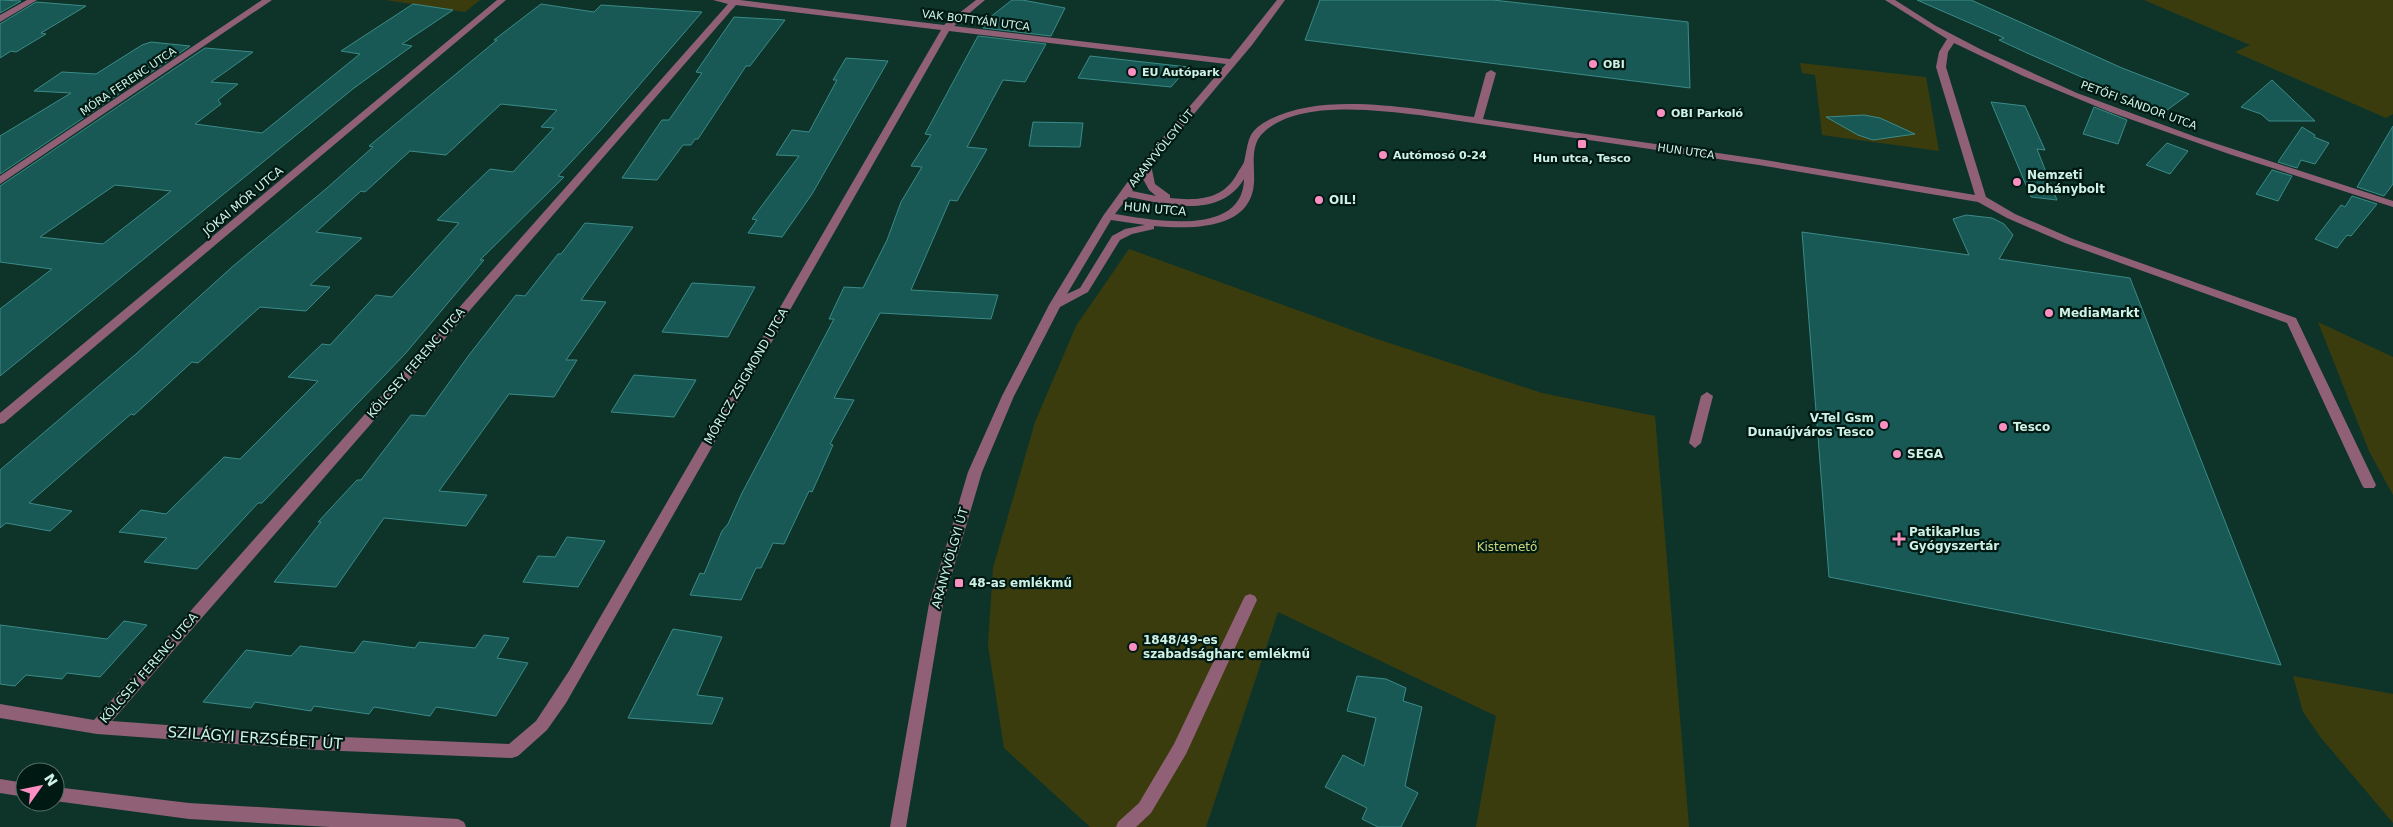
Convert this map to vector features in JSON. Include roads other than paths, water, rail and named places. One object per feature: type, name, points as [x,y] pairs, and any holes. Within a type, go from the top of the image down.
[{"type":"street","points":[[0,19],[34,0]]},
{"type":"street","name":"MÓRA FERENC UTCA","points":[[0,182],[268,0]]},
{"type":"street","name":"JÓKAI MÓR UTCA","points":[[0,420],[502,0]]},
{"type":"street","name":"VAK BOTTYÁN UTCA","points":[[717,0],[1232,62]]},
{"type":"street","name":"MÓRICZ ZSIGMOND UTCA","points":[[512,751],[545,725],[947,27],[981,0]]},
{"type":"street","name":"ARANYVÖLGYI ÚT","points":[[898,827],[936,604],[975,472],[1008,396],[1055,305],[1108,216],[1146,164],[1232,62],[1281,0]]},
{"type":"street","name":"PETŐFI SÁNDOR UTCA","points":[[1889,0],[1953,39],[2044,82],[2138,121],[2393,204]]},
{"type":"street","name":"KÖLCSEY FERENC UTCA","points":[[97,727],[735,1]]},
{"type":"street","points":[[1953,39],[1944,49],[1941,57],[1941,67],[1981,199]]},
{"type":"street","points":[[1478,121],[1491,73]]},
{"type":"street","name":"HUN UTCA","points":[[1108,216],[1174,226],[1208,222],[1236,210],[1246,198],[1247,164],[1252,141],[1272,121],[1301,112],[1364,107],[1419,112],[1759,162],[1981,199],[2012,216],[2069,241],[2292,321],[2369,486]]},
{"type":"street","name":"HUN UTCA","points":[[1146,164],[1147,182],[1159,194],[1172,200]]},
{"type":"street","name":"HUN UTCA","points":[[1124,193],[1203,203],[1220,198],[1236,185],[1247,164]]},
{"type":"street","points":[[1055,305],[1084,290],[1116,238],[1136,229],[1174,226]]},
{"type":"street","points":[[1695,443],[1707,396]]},
{"type":"street","points":[[1124,827],[1145,808],[1180,749],[1250,600]]},
{"type":"street","name":"SZILÁGYI ERZSÉBET ÚT","points":[[0,711],[97,727],[318,744],[512,751]]},
{"type":"street","points":[[0,786],[15,788]]},
{"type":"street","points":[[65,795],[189,811],[458,827]]},
{"type":"place","name":"OBI","points":[[1593,64]]},
{"type":"place","name":"EU Autópark","points":[[1132,72]]},
{"type":"place","name":"OBI Parkoló","points":[[1661,113]]},
{"type":"place","name":"Hun utca, Tesco","points":[[1582,144]]},
{"type":"place","name":"Autómosó 0-24","points":[[1383,155]]},
{"type":"place","name":"Nemzeti Dohánybolt","points":[[2017,182]]},
{"type":"place","name":"OIL!","points":[[1319,200]]},
{"type":"place","name":"MediaMarkt","points":[[2049,313]]},
{"type":"place","name":"V-Tel Gsm Dunaújváros Tesco","points":[[1884,425]]},
{"type":"place","name":"Tesco","points":[[2003,427]]},
{"type":"place","name":"SEGA","points":[[1897,454]]},
{"type":"place","name":"PatikaPlus Gyógyszertár","points":[[1899,539]]},
{"type":"place","name":"48-as emlékmű","points":[[959,583]]},
{"type":"place","name":"1848/49-es szabadságharc emlékmű","points":[[1133,647]]},
{"type":"park label","name":"Kistemető","points":[[1507,547]]}]
